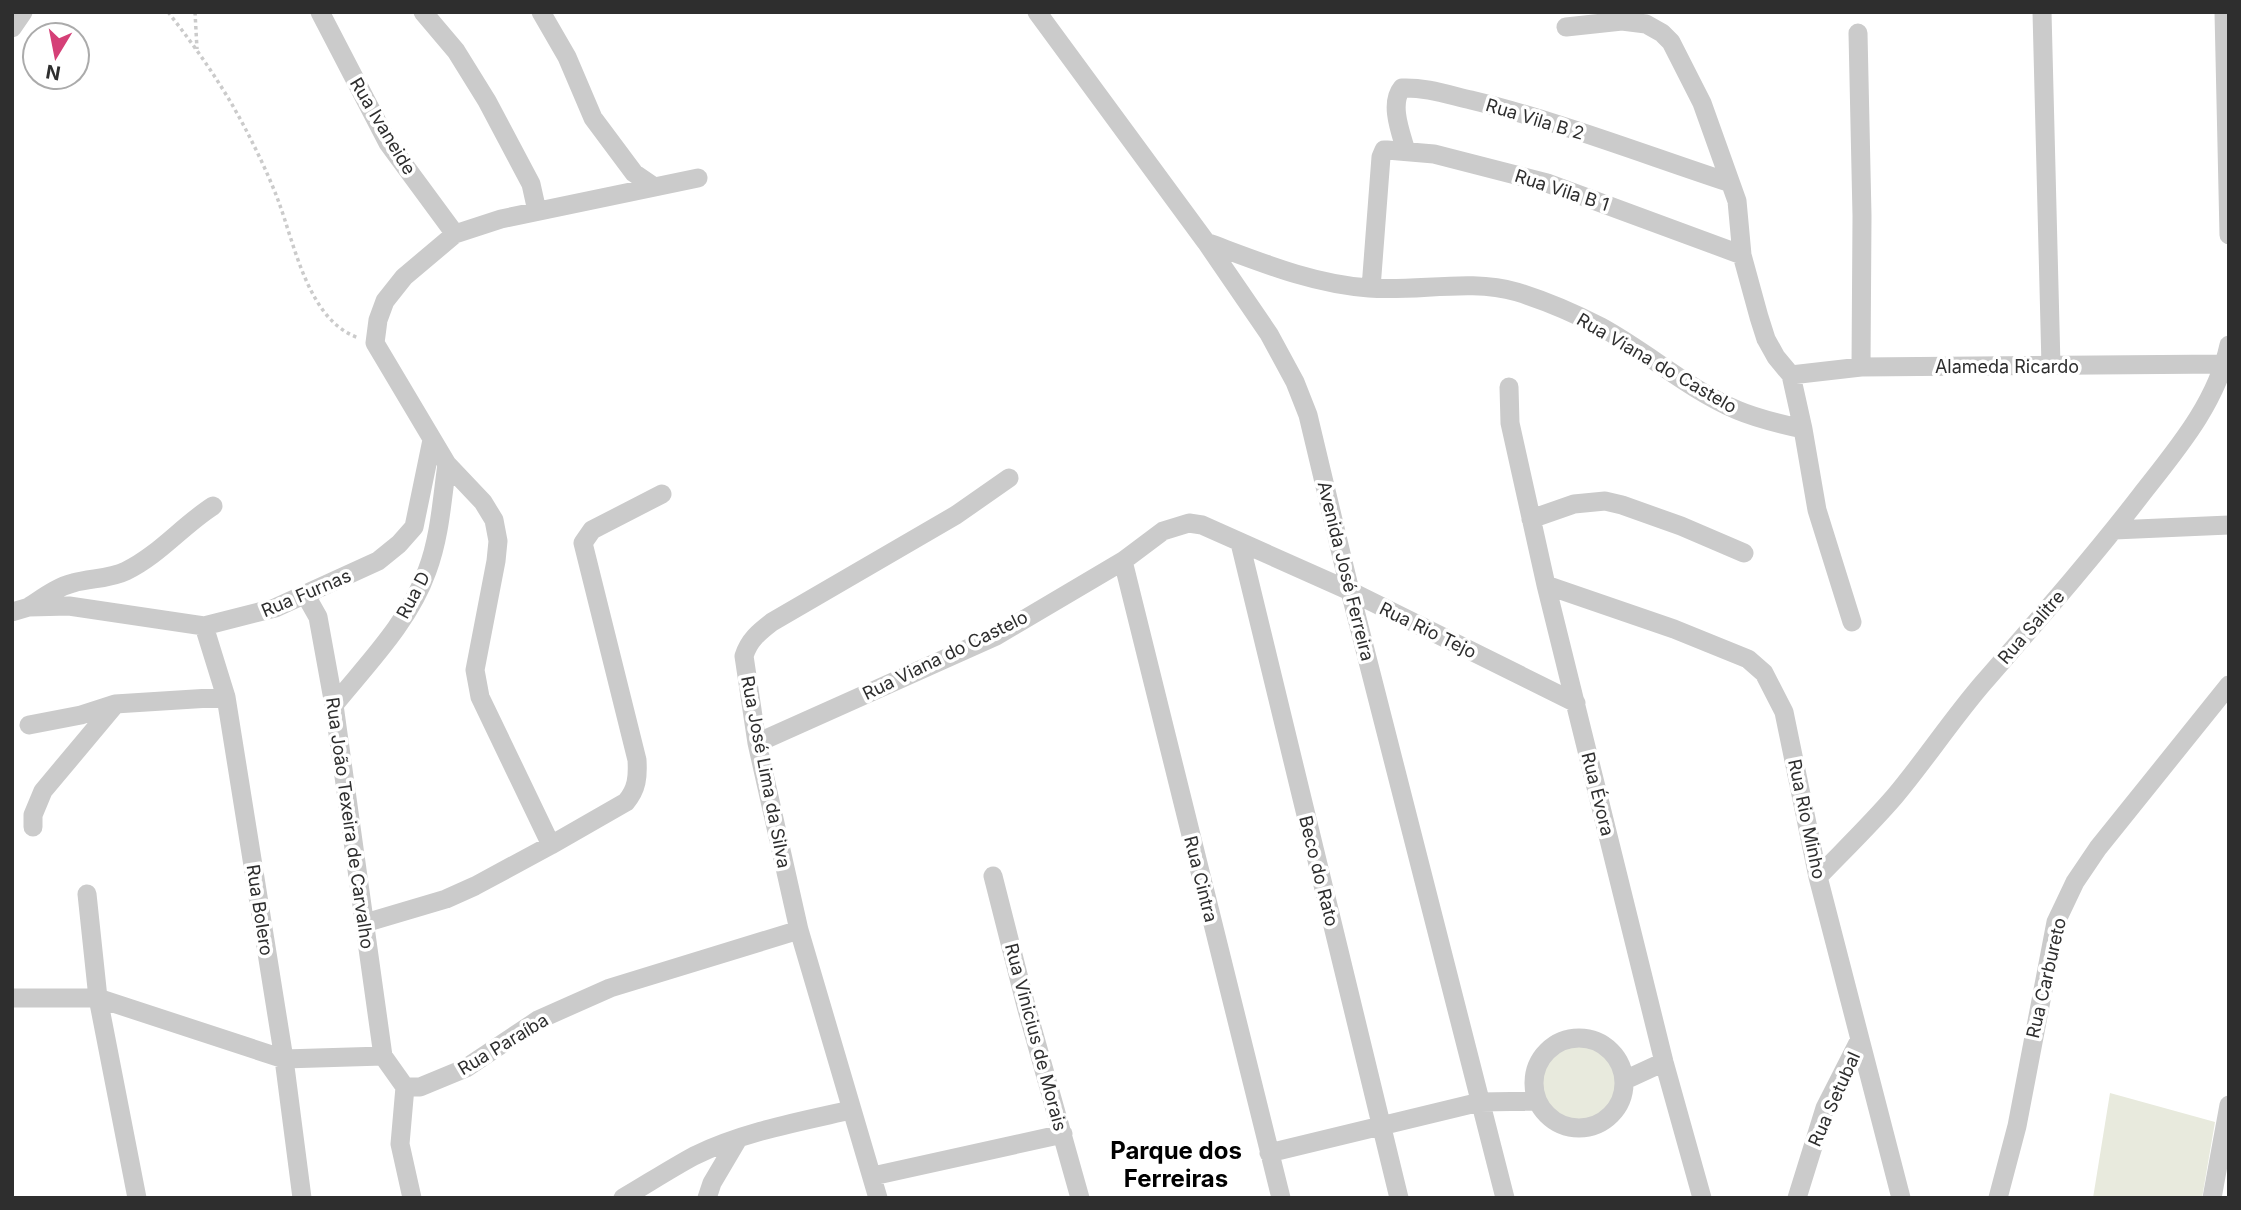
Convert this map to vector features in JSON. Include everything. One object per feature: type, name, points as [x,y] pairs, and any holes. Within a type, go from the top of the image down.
[{"type":"street","points":[[12,28],[23,12]]},
{"type":"street","name":"Rua Ivaneide","points":[[320,12],[388,143],[455,234]]},
{"type":"street","points":[[423,12],[456,51],[487,101],[531,184],[537,211]]},
{"type":"street","points":[[541,12],[567,57],[593,118],[634,173],[653,186]]},
{"type":"street","name":"Avenida José Ferreira","points":[[1037,12],[1206,242],[1269,334],[1295,382],[1308,415],[1350,591],[1505,1198]]},
{"type":"street","points":[[2042,12],[2050,366]]},
{"type":"street","points":[[1566,27],[1622,21],[1646,23],[1671,42],[1702,103],[1737,201],[1742,255],[1766,338],[1776,357],[1791,375],[1817,510],[1852,622]]},
{"type":"street","points":[[2226,22],[2229,235]]},
{"type":"street","points":[[1858,33],[1862,216],[1861,367]]},
{"type":"street","name":"Rua Vila B 2","points":[[1406,151],[1399,123],[1397,99],[1402,88],[1521,112],[1728,182]]},
{"type":"street","name":"Rua Vila B 1","points":[[1371,288],[1381,157],[1387,149],[1434,154],[1547,183],[1742,255]]},
{"type":"street","points":[[551,845],[480,697],[475,670],[496,561],[498,541],[494,520],[483,502],[447,464],[375,343],[378,320],[386,301],[404,277],[455,234],[501,219],[698,178]]},
{"type":"street","name":"Rua Viana do Castelo","points":[[1206,242],[1306,277],[1345,286],[1472,286],[1514,291],[1602,327],[1734,409],[1768,422],[1803,429]]},
{"type":"street","name":"Alameda Ricardo","points":[[1791,375],[1861,367],[2050,366],[2227,355]]},
{"type":"street","name":"Rua Salitre","points":[[1818,877],[1895,795],[1962,708],[2114,530],[2197,422],[2227,355]]},
{"type":"street","name":"Rua Évora","points":[[1509,387],[1510,423],[1546,585],[1664,1062],[1702,1198]]},
{"type":"street","name":"Rua Furnas","points":[[20,609],[69,606],[205,626],[275,608],[378,561],[407,536],[414,527],[432,440]]},
{"type":"street","name":"Rua D","points":[[334,705],[392,632],[412,602],[427,572],[437,536],[447,464]]},
{"type":"street","name":"Rua José Lima da Silva","points":[[878,1198],[799,930],[757,743],[744,656],[747,646],[758,632],[956,515],[1009,478]]},
{"type":"street","points":[[365,923],[446,899],[475,886],[626,802],[634,792],[638,777],[637,760],[583,544],[592,530],[662,494]]},
{"type":"street","points":[[1531,519],[1574,504],[1605,501],[1681,526],[1744,553]]},
{"type":"street","points":[[20,609],[73,583],[122,573],[144,562],[213,506]]},
{"type":"street","name":"Rua Viana do Castelo","points":[[757,743],[996,636],[1123,561],[1163,531],[1189,523],[1202,525],[1240,543]]},
{"type":"street","points":[[2114,530],[2229,526]]},
{"type":"street","name":"Rua Rio Tejo","points":[[1240,543],[1350,591],[1576,704]]},
{"type":"street","name":"Beco do Rato","points":[[1240,543],[1399,1198]]},
{"type":"street","name":"Rua Cintra","points":[[1123,561],[1281,1198]]},
{"type":"street","name":"Rua Rio Minho","points":[[1546,585],[1674,629],[1748,659],[1764,673],[1784,712],[1818,877],[1900,1198]]},
{"type":"street","name":"Rua João Texeira de Carvalho","points":[[305,594],[318,617],[334,705],[383,1056]]},
{"type":"street","name":"Rua Bolero","points":[[205,626],[226,697],[284,1059],[302,1198]]},
{"type":"street","name":"Rua Carbureto","points":[[1998,1198],[2017,1126],[2056,922],[2075,882],[2098,848],[2229,685]]},
{"type":"street","points":[[29,725],[81,715],[115,704],[226,697]]},
{"type":"street","points":[[33,827],[33,815],[43,791],[115,704]]},
{"type":"street","name":"Rua Vinicius de Morais","points":[[993,876],[1080,1198]]},
{"type":"street","points":[[87,894],[98,998],[137,1198]]},
{"type":"street","name":"Rua Paraíba","points":[[405,1087],[420,1087],[466,1068],[538,1020],[610,988],[799,930]]},
{"type":"street","points":[[12,998],[98,998],[284,1059],[383,1056],[405,1087],[400,1144],[412,1198]]},
{"type":"street","points":[[1575,1037],[1590,1038],[1614,1053],[1622,1066],[1625,1080],[1618,1107],[1603,1121],[1583,1128],[1569,1127],[1556,1122],[1545,1113],[1537,1101],[1534,1073],[1539,1059],[1549,1048],[1575,1037]]},
{"type":"street","name":"Rua Setubal","points":[[1797,1198],[1825,1108],[1859,1041]]},
{"type":"street","points":[[1625,1080],[1664,1062]]},
{"type":"street","points":[[1269,1153],[1480,1102],[1537,1101]]},
{"type":"street","points":[[2212,1198],[2229,1105]]},
{"type":"street","points":[[624,1198],[696,1156],[738,1139],[784,1124],[851,1110]]},
{"type":"street","points":[[873,1176],[1063,1134]]},
{"type":"street","points":[[707,1198],[712,1183],[738,1139]]},
{"type":"path","points":[[168,12],[197,50],[246,129],[278,199],[311,289],[327,316],[350,335],[375,343]]},
{"type":"path","points":[[195,12],[197,50]]},
{"type":"shaded area","points":[[1580,1044],[1595,1047],[1612,1061],[1619,1083],[1616,1098],[1602,1115],[1580,1122],[1565,1119],[1548,1105],[1541,1083],[1544,1068],[1558,1051]]},
{"type":"shaded area","points":[[2110,1093],[2215,1122],[2202,1198],[2093,1198]]},
{"type":"district","name":"Parque dos Ferreiras","points":[[1176,1164]]}]
